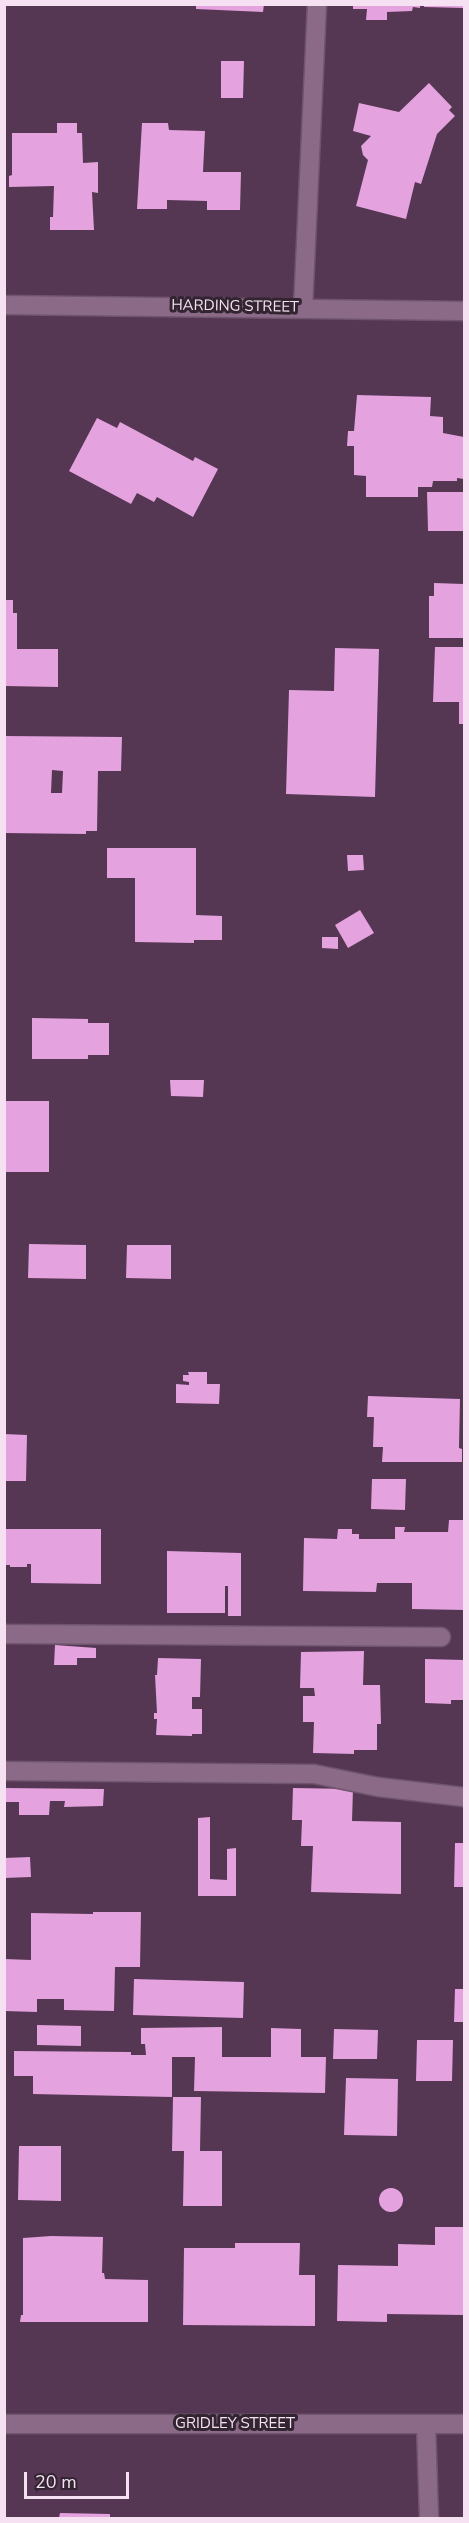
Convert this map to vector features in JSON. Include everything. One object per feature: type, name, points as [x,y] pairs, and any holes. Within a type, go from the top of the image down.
[{"type":"street","points":[[303,308],[317,4]]},
{"type":"street","name":"HARDING STREET","points":[[4,304],[465,311]]},
{"type":"street","points":[[4,1634],[441,1637]]},
{"type":"street","points":[[4,1771],[314,1774],[378,1787],[465,1797]]},
{"type":"street","name":"GRIDLEY STREET","points":[[4,2424],[465,2424]]},
{"type":"street","points":[[426,2424],[429,2518]]},
{"type":"building","points":[[196,4],[264,4],[263,12],[196,9]]},
{"type":"building","points":[[353,4],[420,4],[420,8],[413,7],[412,11],[387,12],[387,20],[366,20],[367,9],[353,9]]},
{"type":"building","points":[[424,5],[463,5],[463,8],[424,7]]},
{"type":"building","points":[[221,61],[244,61],[243,98],[221,98]]},
{"type":"building","points":[[429,83],[452,107],[449,110],[455,116],[437,134],[421,184],[415,182],[406,219],[356,206],[368,160],[363,155],[361,146],[371,136],[353,131],[359,103],[399,112]]},
{"type":"building","points":[[57,123],[77,123],[77,133],[82,133],[83,163],[98,162],[98,193],[92,192],[94,230],[50,230],[50,217],[53,217],[54,186],[9,187],[9,176],[12,175],[12,133],[57,133]]},
{"type":"building","points":[[142,123],[168,123],[169,130],[205,131],[203,172],[241,172],[240,210],[207,210],[207,201],[167,200],[167,209],[137,209]]},
{"type":"building","points":[[357,395],[431,397],[430,416],[443,417],[443,433],[464,437],[464,479],[433,481],[432,487],[418,487],[418,497],[366,497],[366,476],[354,475],[354,446],[347,446],[348,431],[354,431]]},
{"type":"building","points":[[97,418],[117,428],[120,422],[193,461],[195,457],[218,469],[193,517],[157,497],[154,502],[137,493],[131,504],[69,471]]},
{"type":"building","points":[[427,492],[464,492],[464,531],[428,531]]},
{"type":"building","points":[[434,583],[464,584],[464,638],[429,638],[429,596],[434,596]]},
{"type":"building","points":[[5,600],[13,600],[13,613],[17,613],[17,649],[58,649],[58,687],[5,686]]},
{"type":"building","points":[[435,647],[464,647],[464,724],[459,724],[459,702],[433,702]]},
{"type":"building","points":[[335,648],[379,649],[375,797],[286,794],[289,690],[334,691]]},
{"type":"building","points":[[4,736],[122,737],[121,771],[98,771],[97,831],[86,831],[86,834],[4,833]],"holes":[[[52,770],[63,771],[62,793],[51,793]]]},
{"type":"building","points":[[107,848],[196,848],[196,915],[222,916],[222,940],[194,940],[194,943],[135,942],[135,878],[107,878]]},
{"type":"building","points":[[347,855],[363,855],[364,870],[348,871]]},
{"type":"building","points":[[360,910],[374,933],[348,948],[335,925]]},
{"type":"building","points":[[322,937],[338,937],[338,949],[322,948]]},
{"type":"building","points":[[32,1018],[88,1019],[88,1023],[109,1023],[109,1055],[88,1055],[88,1059],[32,1059]]},
{"type":"building","points":[[170,1080],[204,1080],[203,1097],[171,1096]]},
{"type":"building","points":[[6,1101],[49,1101],[49,1172],[5,1172]]},
{"type":"building","points":[[29,1244],[86,1245],[86,1279],[28,1278]]},
{"type":"building","points":[[127,1245],[171,1245],[171,1279],[126,1278]]},
{"type":"building","points":[[188,1372],[207,1372],[207,1384],[220,1384],[219,1404],[176,1403],[176,1384],[189,1385],[189,1382],[183,1381],[183,1375],[189,1375]]},
{"type":"building","points":[[368,1396],[460,1399],[459,1448],[462,1449],[462,1462],[382,1462],[383,1447],[373,1447],[374,1417],[367,1417]]},
{"type":"building","points":[[4,1434],[27,1435],[26,1481],[4,1481]]},
{"type":"building","points":[[372,1479],[406,1479],[405,1510],[371,1509]]},
{"type":"building","points":[[449,1520],[464,1520],[464,1610],[412,1609],[412,1583],[377,1583],[376,1592],[303,1591],[304,1538],[337,1539],[338,1529],[352,1529],[352,1534],[359,1534],[359,1539],[395,1539],[395,1527],[405,1527],[404,1532],[448,1532]]},
{"type":"building","points":[[4,1529],[101,1529],[101,1584],[31,1583],[31,1564],[27,1564],[27,1567],[4,1565]]},
{"type":"building","points":[[167,1551],[241,1553],[241,1616],[228,1616],[228,1586],[225,1586],[225,1613],[167,1613]]},
{"type":"building","points":[[55,1645],[96,1648],[96,1658],[77,1658],[77,1665],[54,1665]]},
{"type":"building","points":[[364,1651],[363,1685],[380,1685],[381,1724],[377,1724],[377,1750],[354,1750],[354,1754],[313,1753],[314,1722],[303,1722],[303,1696],[315,1696],[314,1688],[300,1688],[301,1652]]},
{"type":"building","points":[[158,1658],[201,1659],[200,1697],[192,1697],[192,1709],[202,1709],[202,1734],[156,1735],[157,1719],[154,1719],[154,1713],[157,1713],[155,1675],[157,1675]]},
{"type":"building","points":[[425,1659],[464,1660],[464,1700],[451,1700],[451,1704],[425,1703]]},
{"type":"building","points":[[4,1788],[104,1789],[103,1806],[64,1807],[65,1801],[50,1801],[49,1815],[19,1815],[19,1802],[4,1802]]},
{"type":"building","points":[[293,1788],[353,1789],[352,1821],[401,1822],[401,1894],[311,1892],[313,1846],[301,1846],[302,1820],[292,1820]]},
{"type":"building","points":[[210,1817],[210,1879],[227,1880],[227,1849],[236,1848],[236,1896],[198,1896],[198,1818]]},
{"type":"building","points":[[455,1843],[464,1843],[464,1887],[454,1887]]},
{"type":"building","points":[[30,1857],[31,1877],[4,1878],[4,1858]]},
{"type":"building","points":[[93,1912],[141,1912],[140,1967],[115,1967],[114,2011],[64,2010],[64,1999],[37,1999],[37,2012],[4,2011],[4,1959],[31,1960],[31,1913],[93,1914]]},
{"type":"building","points":[[134,1979],[244,1982],[243,2018],[133,2015]]},
{"type":"building","points":[[455,1989],[464,1989],[464,2022],[454,2022]]},
{"type":"building","points":[[37,2025],[81,2026],[81,2046],[37,2045]]},
{"type":"building","points":[[222,2027],[222,2057],[271,2057],[271,2028],[301,2029],[301,2057],[326,2057],[325,2093],[194,2091],[195,2057],[172,2057],[172,2097],[33,2094],[33,2076],[14,2076],[14,2051],[131,2052],[131,2055],[146,2055],[145,2044],[141,2044],[141,2028]]},
{"type":"building","points":[[334,2029],[378,2030],[377,2059],[333,2059]]},
{"type":"building","points":[[417,2040],[453,2040],[452,2081],[416,2081]]},
{"type":"building","points":[[346,2078],[398,2079],[397,2136],[344,2135]]},
{"type":"building","points":[[173,2097],[201,2097],[200,2151],[222,2151],[222,2206],[183,2206],[184,2151],[172,2151]]},
{"type":"building","points":[[19,2146],[61,2146],[61,2201],[18,2200]]},
{"type":"building","points":[[391,2188],[399,2192],[403,2200],[399,2208],[391,2212],[383,2208],[379,2200],[383,2192]]},
{"type":"building","points":[[435,2227],[464,2227],[464,2315],[387,2314],[387,2322],[337,2321],[338,2265],[398,2266],[398,2244],[435,2245]]},
{"type":"building","points":[[103,2237],[102,2273],[105,2279],[148,2280],[148,2322],[20,2322],[21,2315],[23,2315],[23,2238]]},
{"type":"building","points":[[235,2243],[300,2243],[299,2275],[315,2275],[315,2326],[183,2325],[184,2248],[235,2248]]},
{"type":"building","points":[[60,2513],[110,2514],[110,2518],[59,2518]]}]
